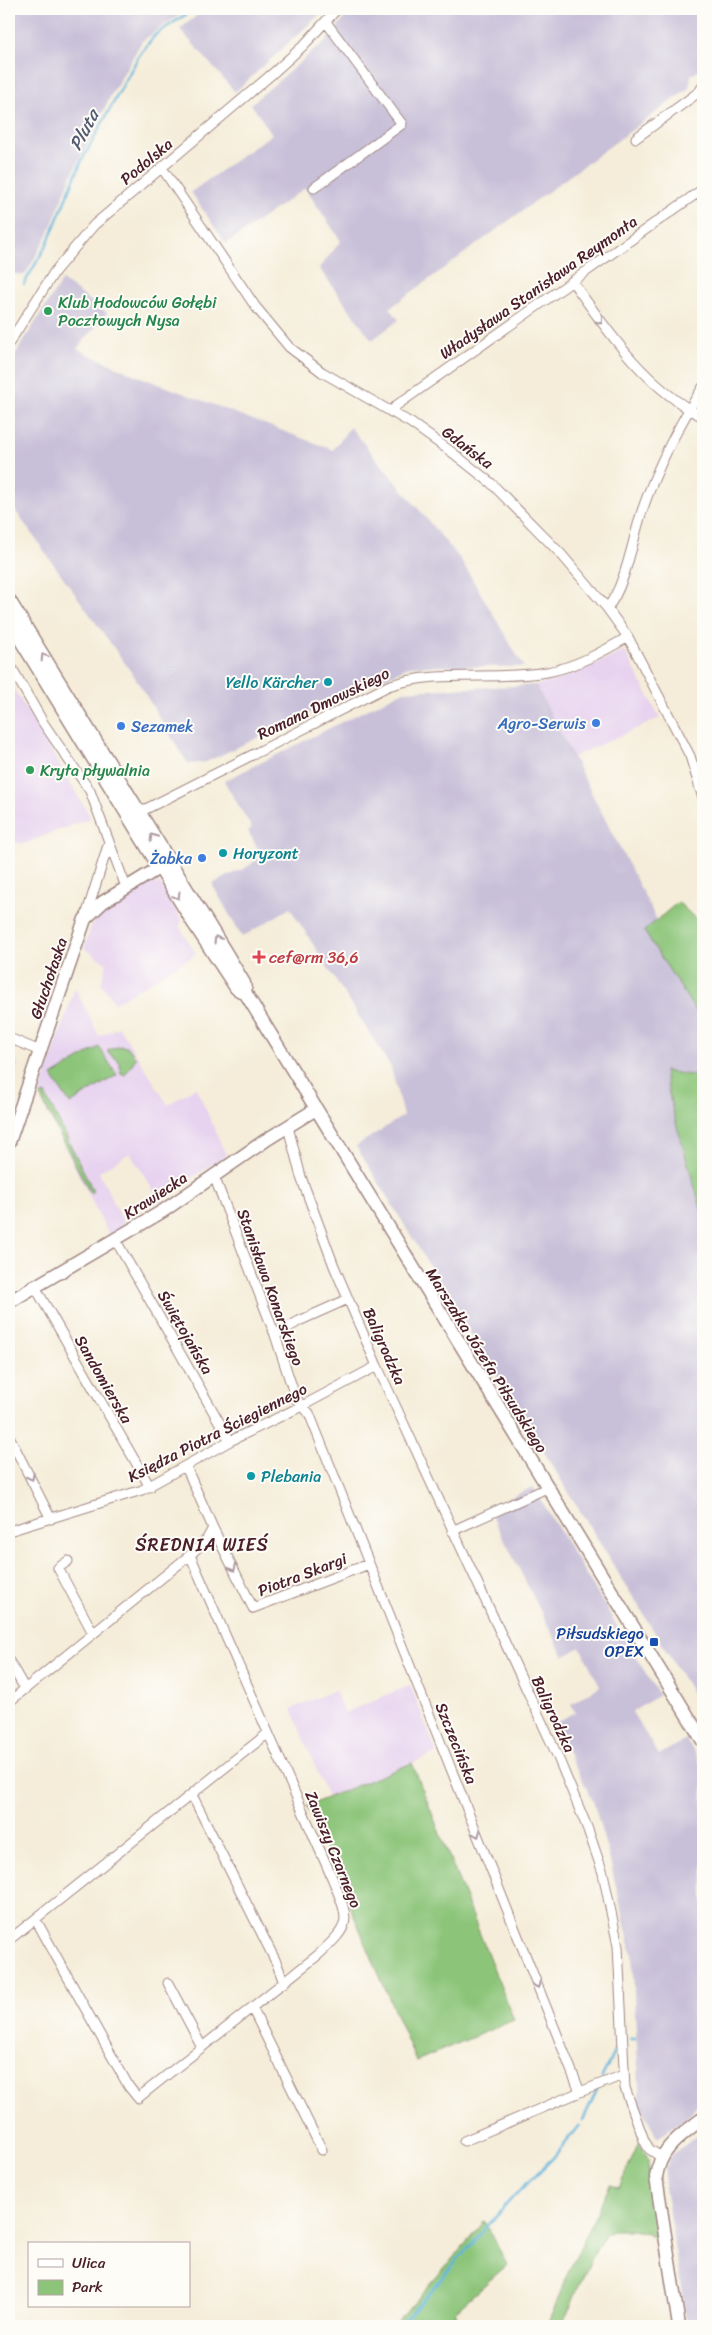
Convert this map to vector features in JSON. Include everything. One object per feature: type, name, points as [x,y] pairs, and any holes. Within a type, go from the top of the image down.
[{"type":"main road","name":"Marszałka Józefa Piłsudskiego","points":[[9,600],[64,701],[133,816],[244,983],[246,994],[316,1110],[703,1741]]},
{"type":"main road","name":"Marszałka Józefa Piłsudskiego","points":[[9,621],[64,701]]},
{"type":"main road","name":"Głuchołaska","points":[[9,1142],[85,919],[93,910],[126,887],[164,865]]},
{"type":"main road","name":"Krawiecka","points":[[9,1302],[163,1211],[316,1110]]},
{"type":"main road","points":[[678,2326],[656,2176],[661,2157],[669,2145],[703,2118]]},
{"type":"street","name":"Podolska","points":[[9,343],[36,298],[71,250],[94,226],[276,70],[337,9]]},
{"type":"street","points":[[314,188],[402,124],[326,22]]},
{"type":"street","points":[[636,138],[699,92],[703,86]]},
{"type":"street","name":"Gdańska","points":[[162,168],[255,306],[280,338],[322,372],[391,412],[454,453],[491,483],[542,534],[607,608],[628,637],[690,756],[703,798]]},
{"type":"street","name":"Władysława Stanisława Reymonta","points":[[391,412],[397,404],[703,189]]},
{"type":"street","points":[[572,281],[627,357],[652,380],[703,417]]},
{"type":"street","points":[[607,608],[616,594],[649,492],[669,446],[703,387]]},
{"type":"street","name":"Romana Dmowskiego","points":[[133,816],[388,686],[427,677],[546,672],[575,664],[628,637]]},
{"type":"street","points":[[9,663],[44,724],[90,791],[126,887]]},
{"type":"street","points":[[85,919],[109,842]]},
{"type":"street","points":[[9,1038],[40,1051]]},
{"type":"street","name":"Baligrodzka","points":[[288,1127],[301,1177],[348,1299],[452,1531],[557,1755],[587,1827],[603,1873],[618,1946],[623,2075],[630,2105],[644,2140],[649,2148],[661,2157]]},
{"type":"street","name":"Stanisława Konarskiego","points":[[214,1176],[275,1335],[296,1399],[302,1406]]},
{"type":"street","name":"Świętojańska","points":[[115,1239],[230,1441]]},
{"type":"street","name":"Sandomierska","points":[[34,1286],[150,1487]]},
{"type":"street","name":"Baligrodzka","points":[[275,1335],[299,1321],[348,1299]]},
{"type":"street","name":"Księdza Piotra Ściegiennego","points":[[9,1531],[150,1487],[230,1441],[302,1406],[377,1366]]},
{"type":"street","name":"Szczecińska","points":[[302,1406],[309,1412],[580,2092]]},
{"type":"street","points":[[9,1436],[51,1519]]},
{"type":"street","name":"Piotra Skargi","points":[[186,1466],[213,1528],[253,1608],[369,1564]]},
{"type":"street","points":[[452,1531],[547,1488]]},
{"type":"street","points":[[9,1702],[190,1555],[207,1539],[213,1528]]},
{"type":"street","name":"Zawiszy Czarnego","points":[[36,1920],[128,2088],[138,2098],[284,1983],[340,1935],[346,1924],[345,1911],[278,1752],[267,1734],[190,1555]]},
{"type":"street","points":[[68,1561],[58,1568],[93,1632]]},
{"type":"street","points":[[9,1661],[25,1689]]},
{"type":"street","points":[[9,1940],[192,1796],[267,1734]]},
{"type":"street","points":[[192,1796],[284,1983]]},
{"type":"street","points":[[168,1983],[202,2047]]},
{"type":"street","points":[[252,2008],[322,2150]]},
{"type":"street","points":[[464,2142],[623,2075]]},
{"type":"shaded area","points":[[9,9],[188,9],[142,41],[110,97],[69,181],[48,234],[25,275],[9,273]]},
{"type":"shaded area","points":[[205,9],[323,9],[319,15],[235,92],[180,29]]},
{"type":"shaded area","points":[[351,9],[703,9],[703,69],[691,75],[689,88],[390,308],[399,320],[372,340],[319,268],[341,241],[305,188],[226,244],[191,192],[272,134],[251,104],[330,37]]},
{"type":"shaded area","points":[[62,280],[107,313],[77,349],[135,375],[333,450],[350,427],[461,560],[524,667],[410,666],[206,762],[188,764],[134,676],[9,502],[9,364]]},
{"type":"shaded area","points":[[625,651],[660,718],[573,757],[536,685],[561,679]]},
{"type":"shaded area","points":[[9,681],[91,818],[23,844],[9,841]]},
{"type":"shaded area","points":[[536,685],[658,922],[645,932],[703,1022],[703,1077],[664,1072],[674,1116],[703,1215],[703,1711],[356,1146],[403,1116],[391,1067],[290,908],[242,937],[212,884],[247,867],[262,856],[248,831],[252,828],[224,781],[404,691]]},
{"type":"shaded area","points":[[152,882],[161,884],[182,921],[179,926],[196,954],[115,1003],[101,983],[107,964],[84,948],[91,927],[103,912]]},
{"type":"shaded area","points":[[75,988],[99,1036],[119,1027],[168,1105],[196,1087],[226,1155],[164,1196],[162,1204],[130,1153],[99,1172],[125,1226],[109,1235],[39,1096]]},
{"type":"shaded area","points":[[9,1046],[18,1064],[9,1091]]},
{"type":"shaded area","points":[[533,1487],[659,1695],[632,1712],[659,1755],[686,1739],[703,1767],[703,2099],[688,2116],[657,2138],[640,2105],[632,1954],[610,1861],[593,1801],[553,1724],[575,1712],[571,1704],[600,1686],[580,1647],[564,1657],[488,1508]]},
{"type":"shaded area","points":[[410,1685],[437,1753],[328,1797],[291,1709],[335,1690],[344,1713]]},
{"type":"shaded area","points":[[703,2131],[703,2326],[687,2326],[665,2187],[665,2169],[672,2155]]},
{"type":"green space","points":[[678,902],[703,926],[703,1022],[644,931]]},
{"type":"green space","points":[[121,1046],[128,1047],[136,1058],[125,1075],[121,1073],[119,1061],[108,1053],[108,1050]]},
{"type":"green space","points":[[99,1047],[117,1075],[70,1104],[52,1076]]},
{"type":"green space","points":[[664,1071],[703,1077],[703,1215],[674,1116]]},
{"type":"green space","points":[[45,1094],[93,1192],[90,1193],[40,1096]]},
{"type":"green space","points":[[412,1763],[514,2020],[416,2061],[307,1806]]},
{"type":"green space","points":[[639,2142],[648,2159],[649,2186],[660,2243],[648,2233],[631,2230],[614,2230],[603,2236],[578,2287],[563,2326],[548,2326],[566,2277],[610,2185],[619,2188]]},
{"type":"green space","points":[[485,2221],[507,2265],[455,2311],[459,2322],[458,2326],[394,2326]]},
{"type":"waterway","name":"Pluta","points":[[24,284],[47,244],[82,160],[140,54],[155,35],[194,9]]},
{"type":"waterway","points":[[630,2039],[635,2039]]},
{"type":"waterway","points":[[602,2077],[615,2050]]},
{"type":"waterway","points":[[583,2120],[597,2090]]},
{"type":"waterway","points":[[400,2326],[514,2196],[553,2158],[579,2125]]},
{"type":"place","name":"Klub Hodowców Gołębi Pocztowych Nysa","points":[[48,311]]},
{"type":"place","name":"Yello Kärcher","points":[[328,682]]},
{"type":"place","name":"Agro-Serwis","points":[[596,723]]},
{"type":"place","name":"Sezamek","points":[[121,726]]},
{"type":"place","name":"Kryta pływalnia","points":[[30,770]]},
{"type":"place","name":"Horyzont","points":[[223,853]]},
{"type":"place","name":"Żabka","points":[[202,858]]},
{"type":"place","name":"cef@rm 36,6","points":[[259,957]]},
{"type":"place","name":"Plebania","points":[[251,1476]]},
{"type":"place","name":"Piłsudskiego OPEX","points":[[654,1642]]},
{"type":"district","name":"ŚREDNIA WIEŚ","points":[[202,1545]]}]
